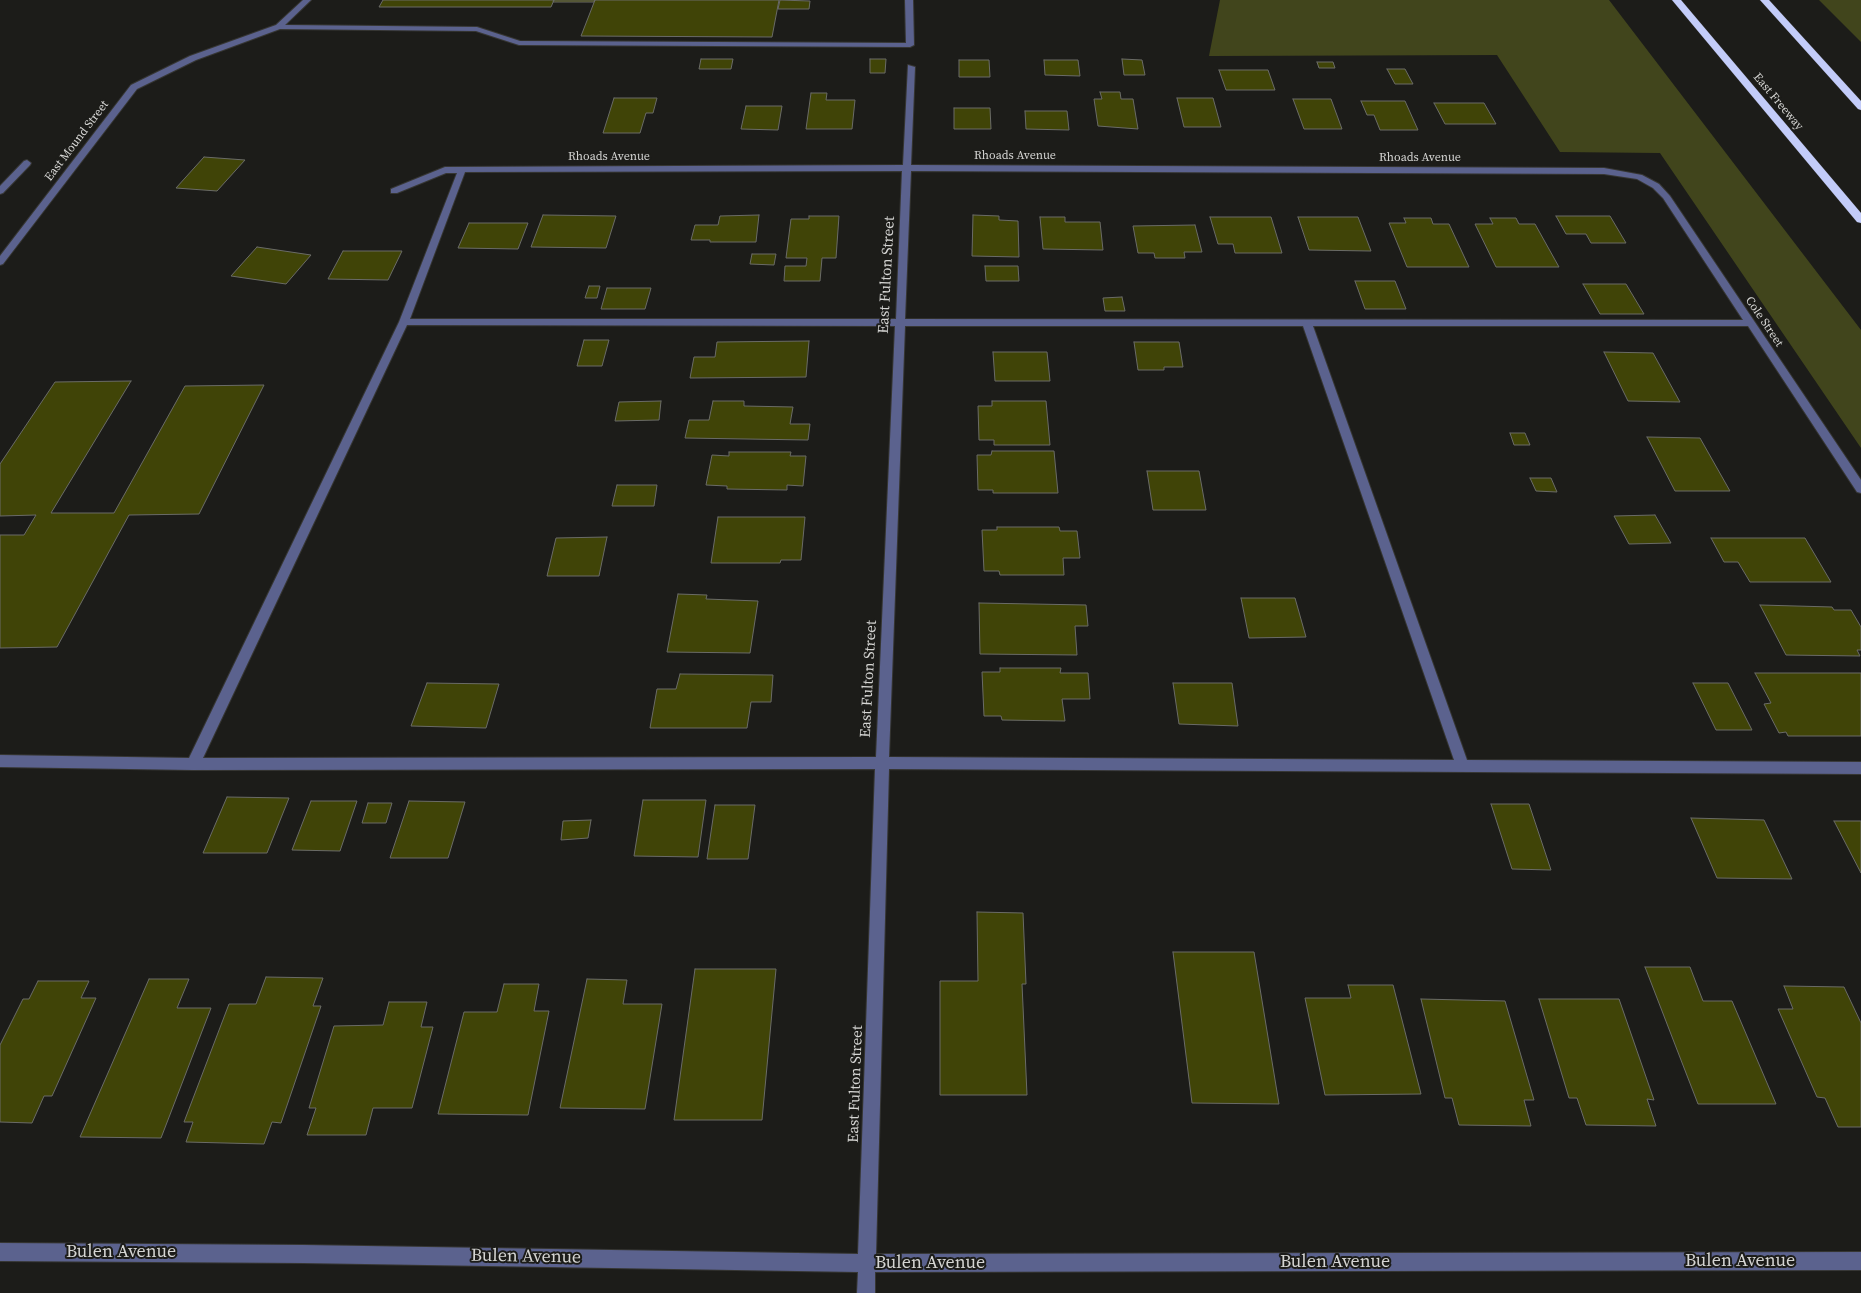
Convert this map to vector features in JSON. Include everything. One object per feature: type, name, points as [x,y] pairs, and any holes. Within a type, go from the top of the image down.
[{"type":"highway","name":"East Freeway","points":[[1676,0],[1861,220]]},
{"type":"highway","points":[[1764,0],[1861,107]]},
{"type":"street","points":[[279,27],[306,0]]},
{"type":"street","points":[[279,27],[477,28],[519,43],[910,45],[909,0]]},
{"type":"street","name":"East Mound Street","points":[[0,262],[134,87],[193,58],[279,27]]},
{"type":"street","name":"East Fulton Street","points":[[866,1293],[882,763],[911,67]]},
{"type":"street","points":[[0,191],[27,163]]},
{"type":"street","name":"Rhoads Avenue","points":[[394,191],[445,170],[908,168],[1604,171],[1639,177]]},
{"type":"street","points":[[193,764],[404,322],[462,170]]},
{"type":"street","name":"Cole Street","points":[[1639,177],[1656,186],[1666,196],[1861,489]]},
{"type":"street","points":[[404,322],[1750,323]]},
{"type":"street","points":[[1307,323],[1463,766]]},
{"type":"street","points":[[0,761],[193,764],[882,763],[1861,768]]},
{"type":"street","name":"Bulen Avenue","points":[[0,1252],[303,1254],[868,1263],[1861,1261]]},
{"type":"green space","points":[[1220,0],[1609,0],[1861,330],[1861,448],[1660,153],[1560,152],[1497,55],[1209,56]]},
{"type":"green space","points":[[1819,0],[1861,0],[1861,42]]},
{"type":"building","points":[[383,0],[554,0],[551,7],[379,7]]},
{"type":"building","points":[[554,0],[595,0],[594,2],[553,2]]},
{"type":"building","points":[[595,0],[779,0],[772,37],[581,36]]},
{"type":"building","points":[[780,0],[810,1],[809,9],[778,9]]},
{"type":"building","points":[[701,59],[733,59],[731,69],[699,69]]},
{"type":"building","points":[[870,59],[886,59],[885,73],[870,73]]},
{"type":"building","points":[[1122,59],[1142,60],[1145,75],[1124,75]]},
{"type":"building","points":[[959,60],[989,60],[990,77],[959,77]]},
{"type":"building","points":[[1044,60],[1078,60],[1080,76],[1045,75]]},
{"type":"building","points":[[1317,62],[1333,62],[1335,68],[1319,68]]},
{"type":"building","points":[[1387,69],[1405,69],[1413,84],[1395,84]]},
{"type":"building","points":[[1219,70],[1268,70],[1275,90],[1226,90]]},
{"type":"building","points":[[1100,92],[1120,92],[1121,99],[1133,99],[1138,129],[1098,126],[1094,99],[1102,99]]},
{"type":"building","points":[[811,93],[827,93],[826,100],[855,100],[852,129],[806,129]]},
{"type":"building","points":[[614,98],[657,98],[653,113],[646,113],[640,133],[603,133]]},
{"type":"building","points":[[1177,98],[1213,98],[1221,127],[1184,127]]},
{"type":"building","points":[[1293,99],[1331,99],[1342,129],[1304,129]]},
{"type":"building","points":[[1361,101],[1405,101],[1418,130],[1380,130],[1374,115],[1367,115]]},
{"type":"building","points":[[1434,103],[1484,103],[1496,124],[1445,124]]},
{"type":"building","points":[[746,106],[782,106],[778,130],[741,129]]},
{"type":"building","points":[[954,108],[990,108],[991,129],[954,129]]},
{"type":"building","points":[[1025,111],[1067,111],[1069,130],[1026,129]]},
{"type":"building","points":[[204,157],[245,160],[217,191],[176,188]]},
{"type":"building","points":[[543,215],[616,216],[606,248],[531,247]]},
{"type":"building","points":[[759,215],[756,242],[691,240],[695,225],[718,225],[720,216]]},
{"type":"building","points":[[973,215],[999,216],[999,220],[1018,221],[1019,257],[972,256]]},
{"type":"building","points":[[809,216],[839,216],[836,258],[822,258],[820,281],[784,281],[785,266],[806,266],[807,258],[786,258],[791,219],[809,219]]},
{"type":"building","points":[[1556,216],[1610,216],[1626,243],[1591,243],[1586,234],[1566,234]]},
{"type":"building","points":[[1040,217],[1065,217],[1065,222],[1100,222],[1103,250],[1043,249]]},
{"type":"building","points":[[1210,217],[1271,217],[1282,253],[1235,253],[1233,244],[1218,244]]},
{"type":"building","points":[[1298,217],[1358,217],[1371,251],[1309,250]]},
{"type":"building","points":[[1404,218],[1431,218],[1433,224],[1449,224],[1469,267],[1407,267],[1389,223],[1406,223]]},
{"type":"building","points":[[1490,218],[1516,218],[1519,224],[1535,224],[1559,267],[1496,267],[1475,224],[1493,224]]},
{"type":"building","points":[[469,223],[528,223],[518,249],[458,248]]},
{"type":"building","points":[[1195,225],[1202,252],[1184,252],[1185,258],[1155,258],[1154,253],[1138,253],[1133,226]]},
{"type":"building","points":[[257,247],[311,255],[286,284],[231,276]]},
{"type":"building","points":[[343,251],[402,251],[388,280],[328,279]]},
{"type":"building","points":[[752,254],[776,254],[774,265],[750,264]]},
{"type":"building","points":[[985,266],[1018,266],[1019,281],[986,281]]},
{"type":"building","points":[[1355,281],[1395,281],[1406,309],[1365,309]]},
{"type":"building","points":[[1583,284],[1626,284],[1644,314],[1600,314]]},
{"type":"building","points":[[589,286],[600,286],[597,298],[585,298]]},
{"type":"building","points":[[607,288],[651,288],[645,309],[601,309]]},
{"type":"building","points":[[1122,297],[1125,311],[1105,311],[1103,298]]},
{"type":"building","points":[[584,340],[609,340],[602,366],[577,366]]},
{"type":"building","points":[[809,341],[806,377],[690,378],[694,357],[715,357],[717,342]]},
{"type":"building","points":[[1134,342],[1179,342],[1183,367],[1164,367],[1164,370],[1138,370]]},
{"type":"building","points":[[993,352],[1047,352],[1050,381],[995,381]]},
{"type":"building","points":[[1604,352],[1653,353],[1680,402],[1628,401]]},
{"type":"building","points":[[131,381],[51,513],[114,513],[185,386],[264,385],[199,514],[129,515],[57,647],[0,648],[0,535],[24,535],[36,515],[0,516],[0,464],[55,382]]},
{"type":"building","points":[[661,401],[659,420],[615,421],[619,402]]},
{"type":"building","points":[[713,401],[744,401],[744,406],[793,407],[790,424],[810,424],[808,440],[685,438],[689,420],[709,420]]},
{"type":"building","points":[[992,401],[1046,401],[1050,445],[994,445],[994,440],[979,440],[978,406],[992,406]]},
{"type":"building","points":[[1510,433],[1525,433],[1530,445],[1514,445]]},
{"type":"building","points":[[1647,437],[1700,438],[1730,491],[1675,491]]},
{"type":"building","points":[[992,451],[1054,451],[1058,493],[993,493],[993,490],[978,490],[977,455],[991,455]]},
{"type":"building","points":[[729,452],[791,452],[790,456],[806,456],[803,486],[787,485],[787,490],[727,489],[727,486],[706,485],[712,455],[729,456]]},
{"type":"building","points":[[1147,471],[1199,471],[1206,510],[1153,510]]},
{"type":"building","points":[[1530,478],[1551,478],[1557,492],[1536,491]]},
{"type":"building","points":[[617,485],[657,485],[654,506],[612,506]]},
{"type":"building","points":[[1655,515],[1671,543],[1629,544],[1614,516]]},
{"type":"building","points":[[718,517],[805,517],[801,560],[781,560],[780,563],[711,563]]},
{"type":"building","points":[[997,527],[1059,527],[1060,531],[1077,531],[1080,558],[1063,558],[1064,575],[1000,575],[999,571],[984,571],[982,530],[997,530]]},
{"type":"building","points":[[607,537],[599,576],[547,576],[556,538]]},
{"type":"building","points":[[1711,538],[1805,538],[1831,582],[1750,582],[1738,562],[1724,562]]},
{"type":"building","points":[[678,594],[707,595],[706,599],[758,601],[750,653],[667,652]]},
{"type":"building","points":[[1241,598],[1295,598],[1306,637],[1249,638]]},
{"type":"building","points":[[979,603],[1086,605],[1088,626],[1075,626],[1077,655],[980,654]]},
{"type":"building","points":[[1760,605],[1832,607],[1834,610],[1851,610],[1861,627],[1861,650],[1857,650],[1860,656],[1786,655]]},
{"type":"building","points":[[1000,668],[1061,668],[1060,673],[1088,673],[1090,699],[1062,699],[1065,721],[1002,720],[1001,716],[984,716],[982,672],[1000,672]]},
{"type":"building","points":[[1755,673],[1861,673],[1861,736],[1788,736],[1786,732],[1779,733],[1764,704],[1771,703]]},
{"type":"building","points":[[680,674],[773,675],[771,702],[751,702],[747,728],[650,728],[657,689],[676,689]]},
{"type":"building","points":[[427,683],[499,684],[486,728],[411,726]]},
{"type":"building","points":[[1173,683],[1232,683],[1238,726],[1179,724]]},
{"type":"building","points":[[1693,683],[1728,683],[1752,730],[1716,730]]},
{"type":"building","points":[[227,797],[289,798],[267,853],[203,853]]},
{"type":"building","points":[[643,800],[706,800],[698,857],[634,856]]},
{"type":"building","points":[[311,801],[357,801],[340,851],[292,850]]},
{"type":"building","points":[[409,801],[465,802],[448,858],[390,858]]},
{"type":"building","points":[[368,803],[392,803],[386,823],[362,823]]},
{"type":"building","points":[[1491,804],[1529,804],[1551,870],[1512,869]]},
{"type":"building","points":[[715,805],[755,805],[748,859],[707,859]]},
{"type":"building","points":[[1691,818],[1764,820],[1792,879],[1717,878]]},
{"type":"building","points":[[591,820],[588,838],[561,840],[563,821]]},
{"type":"building","points":[[1834,821],[1861,821],[1861,873]]},
{"type":"building","points":[[977,912],[1023,913],[1026,984],[1022,984],[1027,1095],[940,1095],[940,981],[978,981]]},
{"type":"building","points":[[1173,952],[1254,952],[1279,1104],[1192,1103]]},
{"type":"building","points":[[1645,967],[1690,967],[1703,1001],[1732,1001],[1776,1104],[1698,1104]]},
{"type":"building","points":[[695,969],[776,969],[762,1120],[674,1120]]},
{"type":"building","points":[[266,977],[323,978],[313,1006],[321,1006],[281,1123],[272,1122],[264,1144],[186,1142],[193,1122],[184,1122],[229,1004],[256,1004]]},
{"type":"building","points":[[149,979],[189,979],[177,1008],[211,1008],[161,1138],[80,1137]]},
{"type":"building","points":[[587,979],[627,980],[623,1004],[662,1004],[645,1109],[560,1108]]},
{"type":"building","points":[[38,981],[89,981],[81,998],[96,998],[52,1096],[44,1096],[32,1123],[0,1122],[0,1045],[23,999],[29,999]]},
{"type":"building","points":[[504,984],[539,984],[534,1011],[549,1011],[528,1115],[438,1114],[464,1012],[497,1012]]},
{"type":"building","points":[[1348,985],[1393,985],[1421,1094],[1325,1095],[1305,998],[1351,998]]},
{"type":"building","points":[[1784,986],[1844,987],[1861,1023],[1861,1127],[1838,1127],[1825,1098],[1817,1097],[1778,1009],[1793,1009]]},
{"type":"building","points":[[1421,999],[1505,1001],[1534,1100],[1524,1100],[1531,1126],[1459,1125],[1452,1098],[1445,1098]]},
{"type":"building","points":[[1539,999],[1619,999],[1654,1100],[1647,1099],[1656,1126],[1586,1125],[1577,1098],[1569,1098]]},
{"type":"building","points":[[389,1002],[427,1002],[421,1027],[433,1027],[412,1108],[373,1108],[366,1135],[307,1135],[316,1108],[309,1108],[334,1026],[383,1025]]}]
